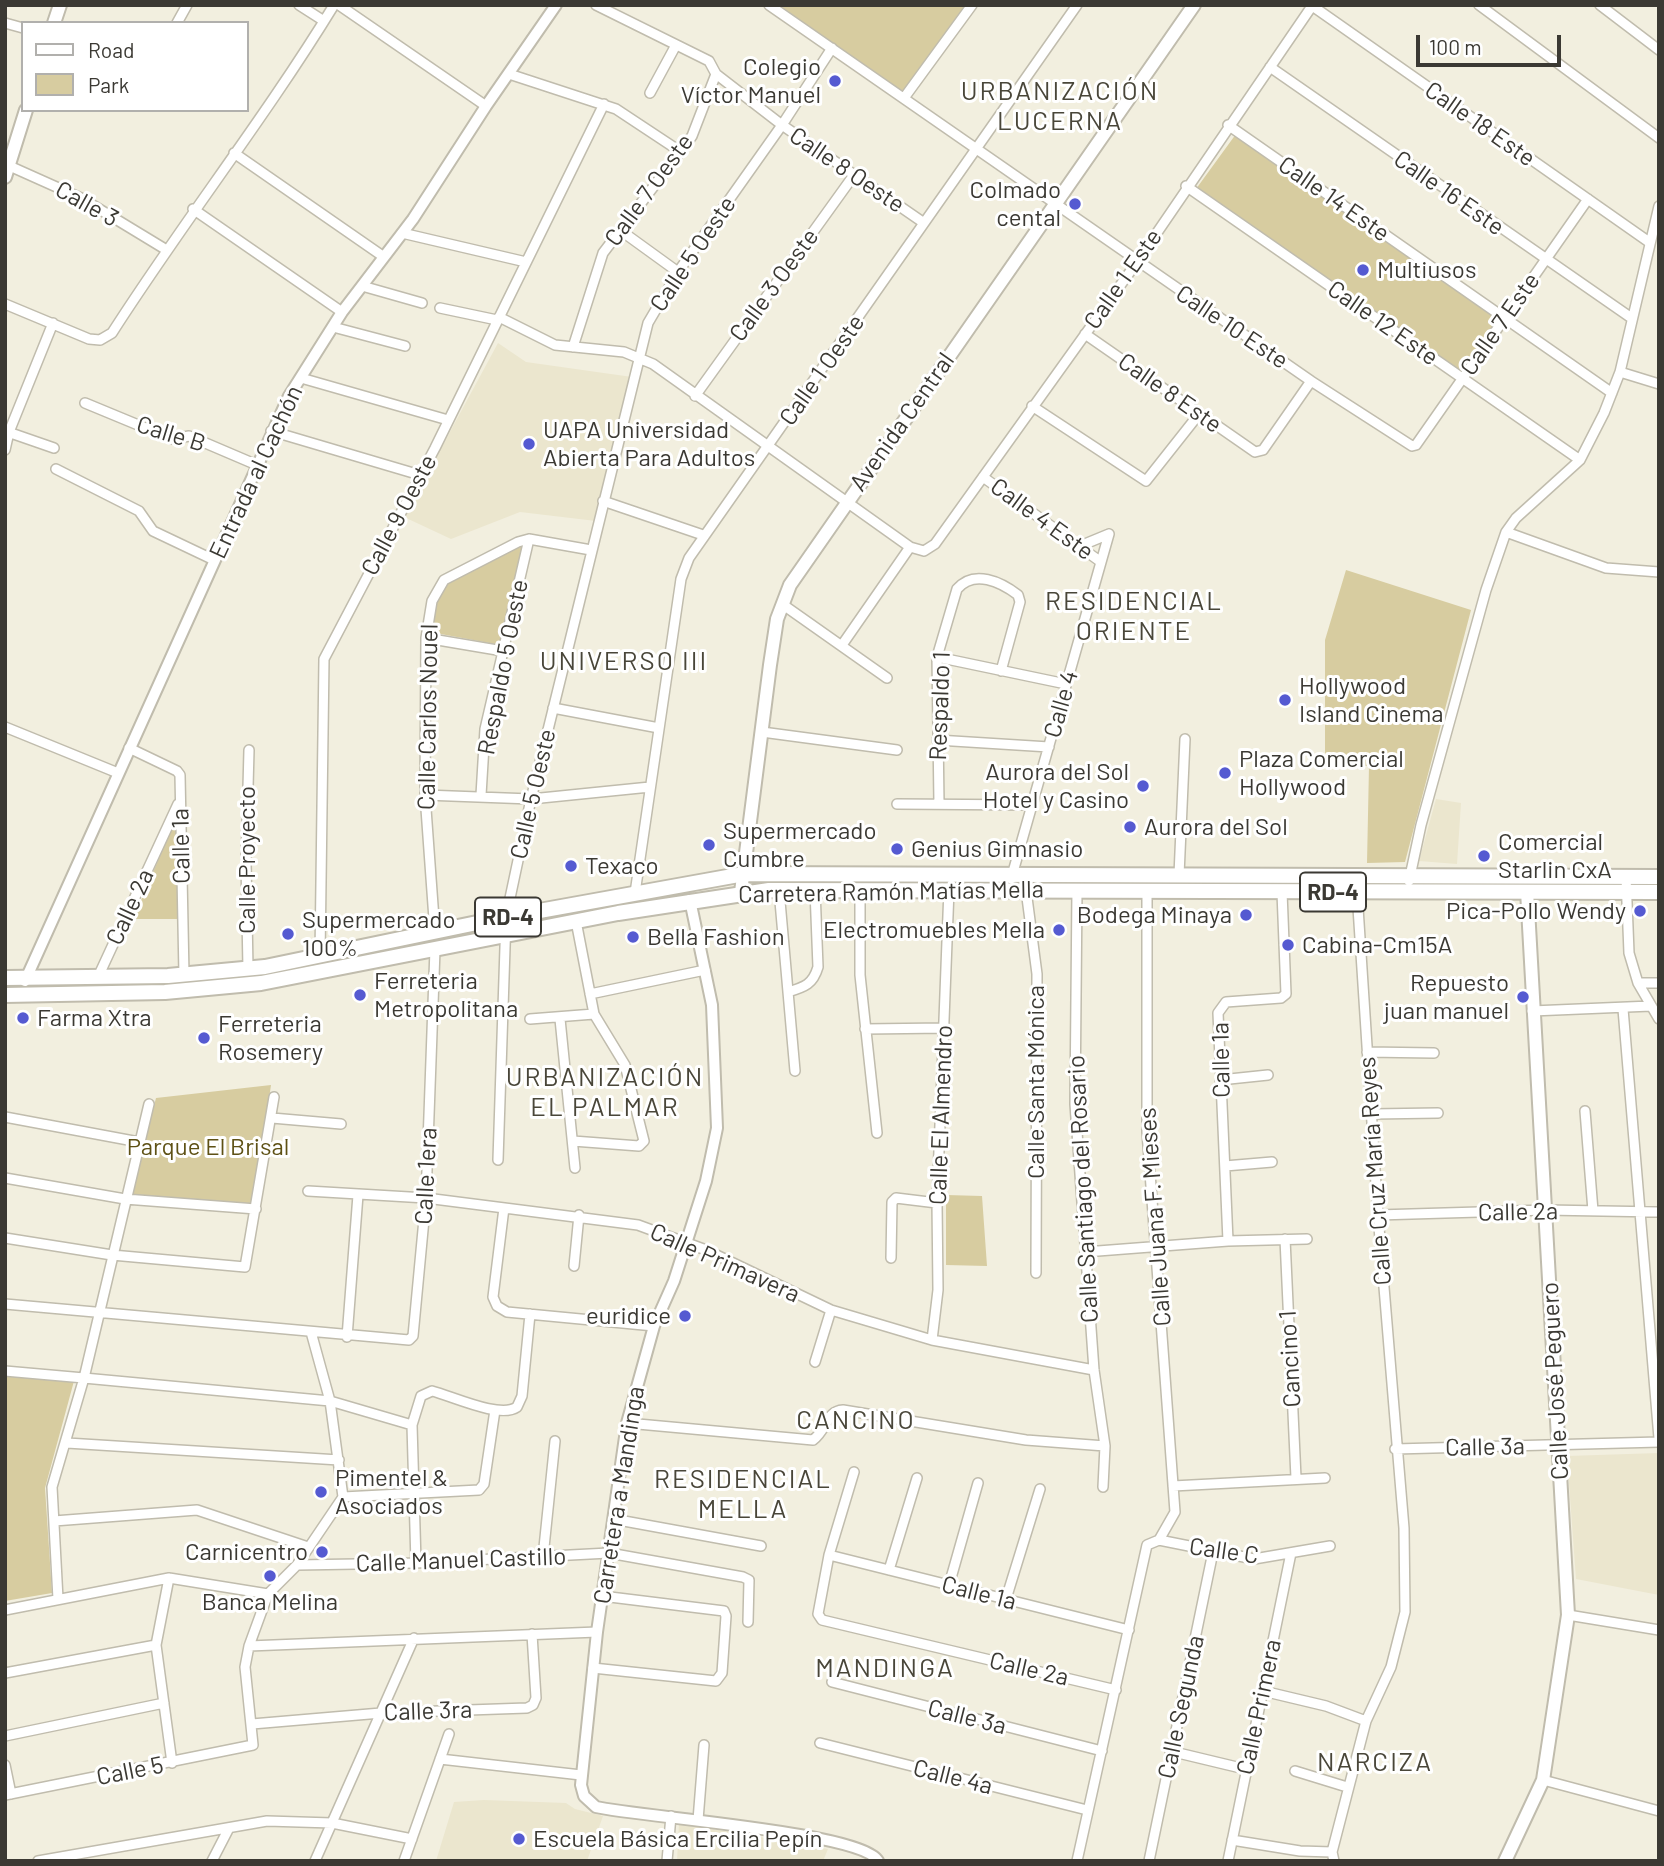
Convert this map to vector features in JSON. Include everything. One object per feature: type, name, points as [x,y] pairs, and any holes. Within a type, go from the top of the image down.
[{"type":"main road","name":"Avenida Central","points":[[741,892],[770,665],[782,604],[798,570],[1194,5]]},
{"type":"main road","points":[[7,168],[25,112]]},
{"type":"main road","name":"Carretera Ramón Matías Mella","points":[[5,978],[184,975],[248,970],[506,917],[744,874],[1409,875],[1626,884],[1659,892]]},
{"type":"main road","name":"Carretera Ramón Matías Mella","points":[[5,995],[217,988],[261,983],[576,921],[741,892],[949,889],[1527,891],[1626,884],[1659,877]]},
{"type":"main road","name":"Calle José Peguero","points":[[1504,1861],[1543,1780],[1568,1615],[1527,891]]},
{"type":"street","points":[[178,21],[187,5]]},
{"type":"street","points":[[299,5],[324,21]]},
{"type":"street","points":[[5,304],[89,339],[100,340],[112,333],[165,249],[264,112],[334,5]]},
{"type":"street","points":[[339,5],[486,106]]},
{"type":"street","name":"Entrada al Cachón","points":[[24,995],[26,978],[271,431],[342,312],[402,233],[556,5]]},
{"type":"street","name":"Calle 8 Oeste","points":[[596,5],[709,61],[716,74],[782,125],[924,223]]},
{"type":"street","points":[[904,98],[972,5]]},
{"type":"street","name":"Calle 1 Oeste","points":[[635,893],[681,579],[689,558],[1077,5]]},
{"type":"street","points":[[1479,5],[1659,138]]},
{"type":"street","points":[[1600,5],[1659,50]]},
{"type":"street","name":"Calle 10 Este","points":[[771,6],[1137,262],[1311,381],[1412,446]]},
{"type":"street","name":"Calle 1 Este","points":[[910,547],[924,551],[930,548],[983,477],[1137,262],[1186,186],[1312,6]]},
{"type":"street","name":"Calle 18 Este","points":[[1312,6],[1649,242]]},
{"type":"street","points":[[650,93],[676,45]]},
{"type":"street","name":"Calle 5 Oeste","points":[[498,1160],[506,917],[531,799],[639,357],[653,311],[832,48]]},
{"type":"street","name":"Calle 16 Este","points":[[1270,68],[1630,317]]},
{"type":"street","points":[[509,74],[604,104],[681,152]]},
{"type":"street","name":"Calle 7 Oeste","points":[[573,347],[603,253],[692,136],[716,74]]},
{"type":"street","name":"Calle 9 Oeste","points":[[320,956],[324,659],[448,420],[604,104]]},
{"type":"street","name":"Calle 14 Este","points":[[1228,125],[1612,393]]},
{"type":"street","points":[[234,153],[384,257]]},
{"type":"street","name":"Calle 3","points":[[7,168],[81,198],[165,249]]},
{"type":"street","name":"Calle 3 Oeste","points":[[695,396],[854,175]]},
{"type":"street","name":"Calle 12 Este","points":[[1186,186],[1580,460]]},
{"type":"street","name":"Calle 7 Este","points":[[1412,446],[1416,445],[1588,199]]},
{"type":"street","points":[[1410,892],[1409,875],[1486,590],[1506,532],[1580,460],[1612,393],[1620,372],[1630,317],[1659,206]]},
{"type":"street","points":[[193,209],[342,312]]},
{"type":"street","points":[[620,230],[678,272]]},
{"type":"street","points":[[402,233],[526,262]]},
{"type":"street","points":[[362,286],[422,303]]},
{"type":"street","points":[[440,308],[498,319],[555,345],[624,352],[639,357],[910,547],[842,645]]},
{"type":"street","points":[[5,450],[7,432],[53,323]]},
{"type":"street","points":[[333,327],[405,346]]},
{"type":"street","name":"Calle 8 Este","points":[[1085,334],[1255,452],[1264,450],[1311,381]]},
{"type":"street","points":[[1620,372],[1659,384]]},
{"type":"street","points":[[301,378],[448,420]]},
{"type":"street","name":"Calle B","points":[[85,403],[172,439],[189,436],[257,465]]},
{"type":"street","points":[[1032,406],[1146,481],[1199,414]]},
{"type":"street","points":[[271,431],[420,475]]},
{"type":"street","points":[[7,432],[54,447]]},
{"type":"street","points":[[56,469],[139,511],[153,531],[214,560]]},
{"type":"street","name":"Calle 4 Este","points":[[983,477],[1101,562]]},
{"type":"street","points":[[603,500],[703,535]]},
{"type":"street","points":[[1506,532],[1606,568],[1659,572]]},
{"type":"street","name":"Calle 4","points":[[1008,889],[1110,534],[1080,546]]},
{"type":"street","points":[[529,539],[592,550]]},
{"type":"street","name":"Calle Carlos Nouel","points":[[435,933],[425,795],[426,638],[434,593],[444,580],[507,546],[529,539]]},
{"type":"street","name":"Respaldo 5 Oeste","points":[[481,795],[485,729],[529,539]]},
{"type":"street","name":"Respaldo 1","points":[[939,804],[937,657],[957,589],[962,583],[978,578],[994,581],[1018,595],[1020,602],[1001,671]]},
{"type":"street","points":[[782,604],[887,678]]},
{"type":"street","points":[[426,638],[503,651]]},
{"type":"street","points":[[937,657],[1066,684]]},
{"type":"street","points":[[553,708],[659,728]]},
{"type":"street","points":[[5,727],[118,773]]},
{"type":"street","points":[[762,732],[897,750]]},
{"type":"street","points":[[1179,874],[1185,739]]},
{"type":"street","points":[[937,740],[1049,747]]},
{"type":"street","name":"Calle 1a","points":[[129,748],[177,771],[184,975]]},
{"type":"street","name":"Calle Proyecto","points":[[248,970],[246,862],[249,750]]},
{"type":"street","points":[[425,795],[481,795],[531,799],[650,787]]},
{"type":"street","name":"Calle 2a","points":[[98,977],[180,799]]},
{"type":"street","points":[[897,804],[1032,805]]},
{"type":"street","points":[[1626,884],[1629,953],[1638,983],[1659,1019]]},
{"type":"street","name":"Calle El Almendro","points":[[932,1340],[938,1290],[937,1203],[949,889]]},
{"type":"street","points":[[779,890],[795,1072]]},
{"type":"street","points":[[788,992],[806,987],[815,978],[818,967],[815,890]]},
{"type":"street","points":[[860,890],[860,975],[877,1133]]},
{"type":"street","name":"Calle Santa Mónica","points":[[1026,890],[1037,974],[1036,1273]]},
{"type":"street","name":"Calle Santiago del Rosario","points":[[1077,890],[1075,1104],[1094,1370],[1105,1446],[1103,1487]]},
{"type":"street","name":"Calle Juana F. Mieses","points":[[1147,890],[1147,1119],[1175,1512],[1159,1540]]},
{"type":"street","name":"Calle 1a","points":[[1228,1241],[1218,1013],[1226,1002],[1280,998],[1286,994],[1282,892]]},
{"type":"street","name":"Calle Cruz María Reyes","points":[[1333,1857],[1347,1787],[1366,1721],[1391,1667],[1405,1612],[1404,1528],[1395,1449],[1357,892]]},
{"type":"street","name":"Carretera a Mandinga","points":[[580,1775],[627,1423],[654,1326],[674,1281],[706,1181],[717,1128],[712,1005],[690,900]]},
{"type":"street","points":[[573,1141],[639,1146],[644,1141],[625,1065],[594,1014],[576,921]]},
{"type":"street","name":"Calle 1era","points":[[347,1337],[403,1340],[413,1336],[426,1198],[435,949]]},
{"type":"street","points":[[590,994],[705,970]]},
{"type":"street","points":[[1638,983],[1659,983]]},
{"type":"street","points":[[1532,1011],[1651,1006]]},
{"type":"street","points":[[1623,1009],[1659,1440]]},
{"type":"street","points":[[530,1019],[594,1014]]},
{"type":"street","points":[[560,1018],[575,1168]]},
{"type":"street","points":[[865,1029],[944,1028]]},
{"type":"street","points":[[1367,1052],[1434,1053]]},
{"type":"street","points":[[1220,1080],[1268,1075]]},
{"type":"street","points":[[5,1238],[112,1255],[245,1267],[274,1097]]},
{"type":"street","points":[[58,1599],[52,1487],[85,1378],[97,1314],[149,1104]]},
{"type":"street","points":[[1585,1111],[1593,1211]]},
{"type":"street","points":[[1373,1114],[1438,1114]]},
{"type":"street","points":[[5,1117],[139,1142]]},
{"type":"street","points":[[272,1118],[341,1124]]},
{"type":"street","points":[[1225,1166],[1272,1162]]},
{"type":"street","points":[[5,1178],[125,1199],[256,1209]]},
{"type":"street","name":"Calle Primavera","points":[[308,1191],[426,1198],[579,1215],[638,1225],[687,1243],[831,1310],[932,1340],[1094,1370]]},
{"type":"street","points":[[5,1304],[347,1337],[358,1195]]},
{"type":"street","points":[[891,1258],[892,1202],[896,1198],[937,1203]]},
{"type":"street","points":[[504,1208],[494,1301],[502,1310],[654,1326]]},
{"type":"street","name":"Calle 2a","points":[[1378,1215],[1546,1210],[1659,1212]]},
{"type":"street","points":[[574,1266],[579,1215]]},
{"type":"street","name":"Cancino 1","points":[[1285,1239],[1296,1478]]},
{"type":"street","points":[[1085,1252],[1228,1241],[1307,1239]]},
{"type":"street","points":[[815,1362],[831,1310]]},
{"type":"street","points":[[416,1563],[412,1424],[421,1396],[428,1391],[495,1410],[513,1410],[521,1402],[530,1314]]},
{"type":"street","points":[[251,1724],[245,1667],[249,1646],[268,1594],[297,1565],[342,1497],[330,1401],[311,1332]]},
{"type":"street","points":[[5,1371],[330,1401],[412,1424]]},
{"type":"street","points":[[342,1497],[479,1490],[484,1484],[495,1410]]},
{"type":"street","points":[[627,1423],[813,1440],[824,1430],[835,1410],[844,1410],[1026,1440],[1105,1446]]},
{"type":"street","name":"Calle 3a","points":[[1395,1449],[1659,1440]]},
{"type":"street","points":[[543,1557],[555,1441]]},
{"type":"street","points":[[67,1443],[339,1460]]},
{"type":"street","points":[[829,1555],[854,1472]]},
{"type":"street","points":[[889,1570],[917,1478]]},
{"type":"street","points":[[1174,1486],[1325,1478]]},
{"type":"street","points":[[950,1585],[978,1483]]},
{"type":"street","points":[[1006,1599],[1040,1489]]},
{"type":"street","points":[[54,1521],[197,1510],[308,1547]]},
{"type":"street","points":[[613,1519],[761,1546]]},
{"type":"street","points":[[1077,1861],[1129,1630],[1144,1550],[1153,1541],[1159,1540]]},
{"type":"street","name":"Calle C","points":[[1159,1540],[1254,1559],[1330,1546]]},
{"type":"street","name":"Calle Segunda","points":[[1149,1861],[1213,1552]]},
{"type":"street","name":"Calle Manuel Castillo","points":[[297,1565],[416,1563],[609,1553],[743,1577],[749,1580],[748,1622]]},
{"type":"street","name":"Calle Primera","points":[[1228,1861],[1291,1553]]},
{"type":"street","name":"Calle 1a","points":[[829,1555],[1129,1630]]},
{"type":"street","name":"Calle 2a","points":[[829,1555],[820,1617],[1116,1690]]},
{"type":"street","points":[[169,1578],[156,1645],[172,1763]]},
{"type":"street","points":[[5,1611],[169,1578],[268,1594]]},
{"type":"street","points":[[593,1668],[716,1681],[722,1673],[726,1616],[724,1611],[602,1596]]},
{"type":"street","points":[[1568,1615],[1659,1630]]},
{"type":"street","points":[[249,1646],[597,1632]]},
{"type":"street","name":"Calle 3ra","points":[[251,1724],[381,1713],[533,1705],[532,1634]]},
{"type":"street","points":[[315,1861],[414,1638]]},
{"type":"street","points":[[5,1673],[156,1645]]},
{"type":"street","name":"Calle 3a","points":[[832,1682],[1102,1751]]},
{"type":"street","points":[[1263,1691],[1326,1706],[1366,1721]]},
{"type":"street","points":[[5,1736],[164,1703]]},
{"type":"street","name":"Calle 5","points":[[8,1795],[253,1745],[251,1724]]},
{"type":"street","points":[[404,1861],[449,1734]]},
{"type":"street","name":"Calle 4a","points":[[820,1743],[1087,1810]]},
{"type":"street","points":[[698,1820],[704,1745]]},
{"type":"street","points":[[1170,1751],[1245,1769]]},
{"type":"street","points":[[440,1759],[580,1775],[584,1796],[596,1807],[775,1830],[836,1843],[881,1860]]},
{"type":"street","points":[[5,1765],[8,1795]]},
{"type":"street","points":[[1295,1771],[1347,1787]]},
{"type":"street","points":[[1543,1780],[1659,1811]]},
{"type":"street","points":[[667,1861],[671,1816]]},
{"type":"street","points":[[46,1860],[267,1821],[332,1823],[412,1839]]},
{"type":"street","points":[[212,1861],[228,1830]]},
{"type":"street","points":[[1232,1840],[1300,1856],[1333,1857]]},
{"type":"shaded area","name":"UAPA Universidad Abierta Para Adultos","points":[[498,343],[526,362],[632,377],[596,521],[520,512],[451,539],[404,517]]},
{"type":"shaded area","points":[[1436,799],[1461,803],[1457,864],[1419,861]]},
{"type":"shaded area","points":[[1659,1453],[1659,1595],[1576,1579],[1567,1456]]},
{"type":"shaded area","name":"Escuela Básica Ercilia Pepín","points":[[484,1800],[566,1803],[575,1809],[603,1816],[587,1861],[436,1861],[454,1802]]},
{"type":"shaded area","points":[[679,1823],[828,1849],[823,1861],[677,1861]]},
{"type":"green space","points":[[779,5],[966,5],[903,94]]},
{"type":"green space","points":[[1236,134],[1500,319],[1462,373],[1196,189]]},
{"type":"green space","points":[[525,544],[500,645],[430,632],[437,589],[487,557]]},
{"type":"green space","points":[[1346,570],[1471,610],[1405,862],[1367,863],[1369,766],[1325,764],[1325,640]]},
{"type":"green space","points":[[177,816],[178,919],[133,919]]},
{"type":"green space","name":"Parque El Brisal","points":[[271,1085],[254,1204],[131,1195],[156,1098]]},
{"type":"green space","points":[[946,1195],[982,1196],[987,1266],[946,1265]]},
{"type":"green space","points":[[5,1375],[74,1381],[45,1488],[52,1593],[5,1601]]},
{"type":"place","name":"Colegio Víctor Manuel","points":[[835,81]]},
{"type":"place","name":"Colmado cental","points":[[1075,204]]},
{"type":"place","name":"Multiusos","points":[[1363,270]]},
{"type":"place","name":"UAPA Universidad Abierta Para Adultos","points":[[529,444]]},
{"type":"place","name":"Hollywood Island Cinema","points":[[1285,700]]},
{"type":"place","name":"Plaza Comercial Hollywood","points":[[1225,773]]},
{"type":"place","name":"Aurora del Sol Hotel y Casino","points":[[1143,786]]},
{"type":"place","name":"Aurora del Sol","points":[[1130,827]]},
{"type":"place","name":"Supermercado Cumbre","points":[[709,845]]},
{"type":"place","name":"Genius Gimnasio","points":[[897,849]]},
{"type":"place","name":"Comercial Starlin CxA","points":[[1484,856]]},
{"type":"place","name":"Texaco","points":[[571,866]]},
{"type":"place","name":"Pica-Pollo Wendy","points":[[1640,911]]},
{"type":"place","name":"Bodega Minaya","points":[[1246,915]]},
{"type":"place","name":"Electromuebles Mella","points":[[1059,930]]},
{"type":"place","name":"Supermercado 100%","points":[[288,934]]},
{"type":"place","name":"Bella Fashion","points":[[633,937]]},
{"type":"place","name":"Cabina-Cm15A","points":[[1288,945]]},
{"type":"place","name":"Ferreteria Metropolitana","points":[[360,995]]},
{"type":"place","name":"Repuesto juan manuel","points":[[1523,997]]},
{"type":"place","name":"Farma Xtra","points":[[23,1018]]},
{"type":"place","name":"Ferreteria Rosemery","points":[[204,1038]]},
{"type":"place","name":"euridice","points":[[685,1316]]},
{"type":"place","name":"Pimentel & Asociados","points":[[321,1492]]},
{"type":"place","name":"Carnicentro","points":[[322,1552]]},
{"type":"place","name":"Banca Melina","points":[[270,1576]]},
{"type":"place","name":"Escuela Básica Ercilia Pepín","points":[[519,1839]]},
{"type":"district","name":"URBANIZACIÓN LUCERNA","points":[[1060,106]]},
{"type":"district","name":"RESIDENCIAL ORIENTE","points":[[1134,616]]},
{"type":"district","name":"UNIVERSO III","points":[[624,661]]},
{"type":"district","name":"URBANIZACIÓN EL PALMAR","points":[[605,1092]]},
{"type":"district","name":"CANCINO","points":[[856,1420]]},
{"type":"district","name":"RESIDENCIAL MELLA","points":[[743,1494]]},
{"type":"district","name":"MANDINGA","points":[[885,1668]]},
{"type":"district","name":"NARCIZA","points":[[1375,1762]]}]
